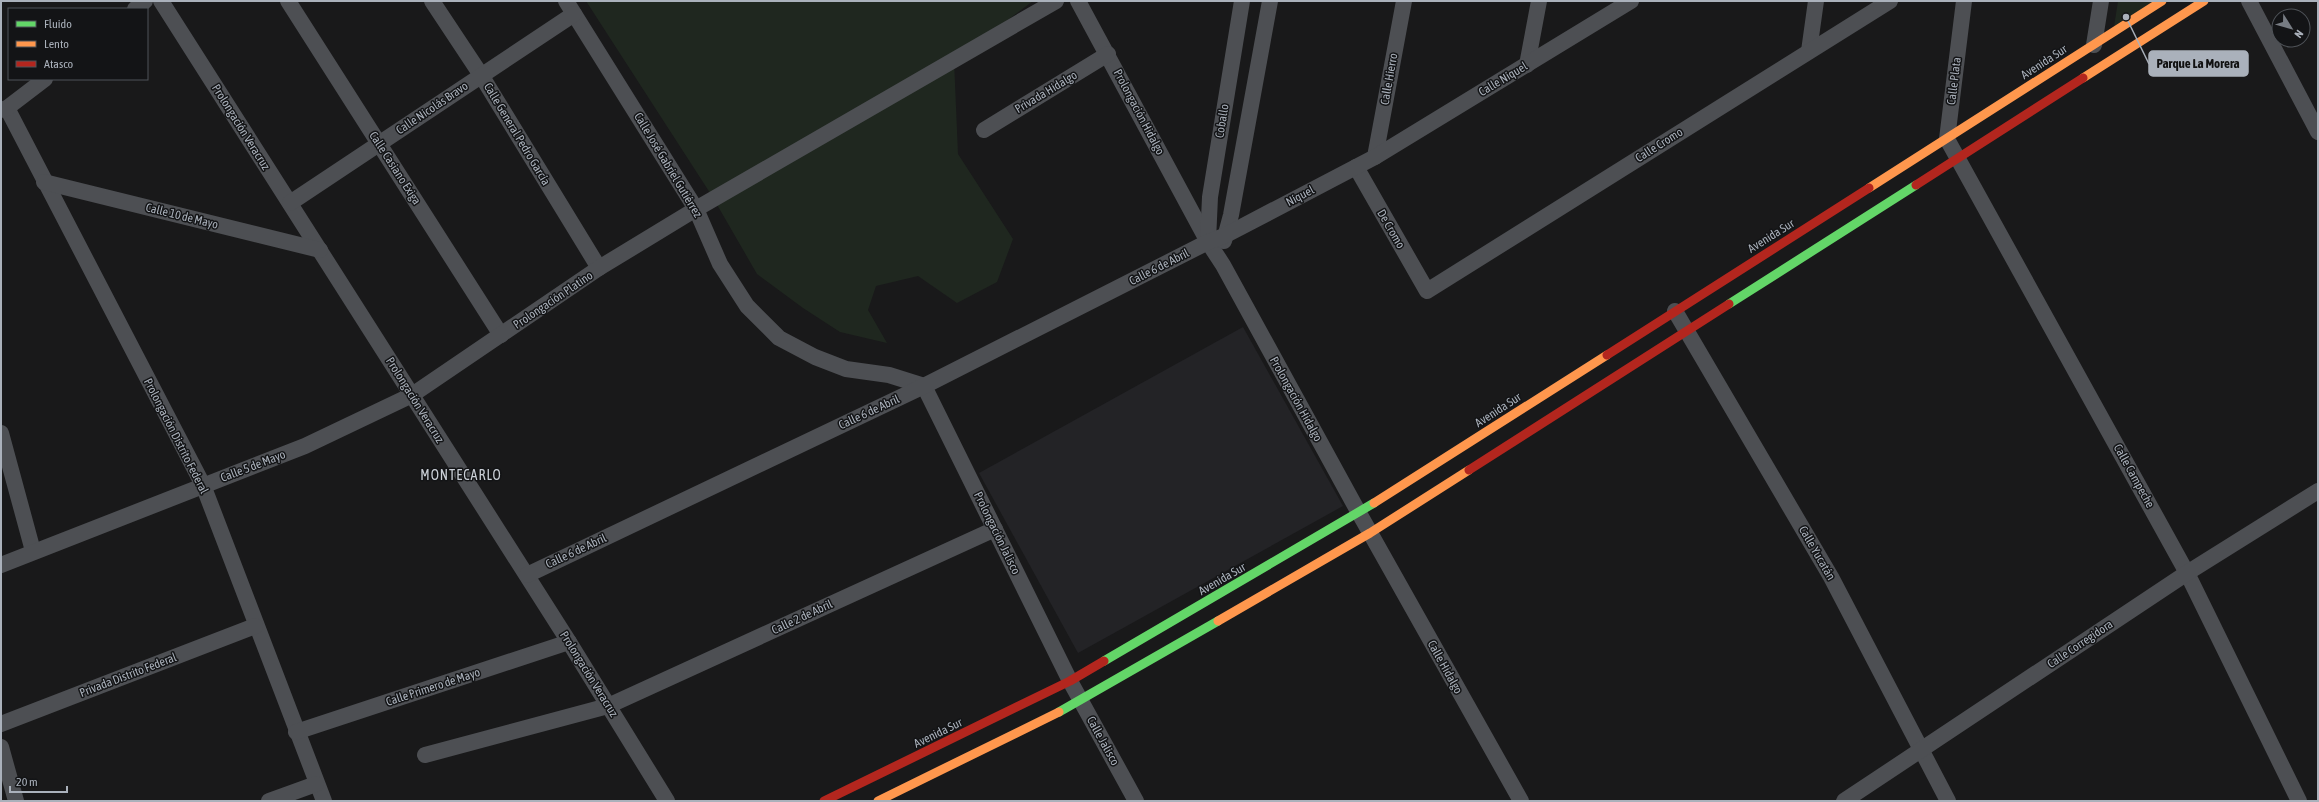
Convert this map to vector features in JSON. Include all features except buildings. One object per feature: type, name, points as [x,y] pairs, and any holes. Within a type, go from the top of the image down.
[{"type":"main road","name":"Avenida Sur","points":[[824,801],[1070,681],[1359,514],[2162,1]]},
{"type":"main road","points":[[878,801],[1081,701],[1370,533],[2204,1]]},
{"type":"street","points":[[136,8],[146,1]]},
{"type":"street","name":"Prolongación Veracruz","points":[[161,1],[527,575],[667,801]]},
{"type":"street","name":"Calle Casiano Exiga","points":[[288,1],[501,335]]},
{"type":"street","name":"Calle General Pedro García","points":[[432,1],[481,75],[599,268]]},
{"type":"street","name":"Prolongación Platino","points":[[412,396],[599,268],[696,209],[1056,1]]},
{"type":"street","name":"Prolongación Hidalgo","points":[[1078,1],[1108,54],[1208,242],[1223,265],[1370,533]]},
{"type":"street","name":"Coballo","points":[[1208,242],[1210,197],[1242,1]]},
{"type":"street","name":"Coballo","points":[[1224,236],[1231,215],[1270,1]]},
{"type":"street","name":"Calle Hierro","points":[[1376,157],[1404,1]]},
{"type":"street","points":[[1527,65],[1539,1]]},
{"type":"street","name":"Calle Níquel","points":[[1376,157],[1631,1]]},
{"type":"street","points":[[1809,51],[1816,1]]},
{"type":"street","name":"Calle Cromo","points":[[1427,291],[1890,1]]},
{"type":"street","name":"Calle Plata","points":[[1947,139],[1964,1]]},
{"type":"street","points":[[2094,45],[2101,1]]},
{"type":"street","points":[[2249,1],[2318,132]]},
{"type":"street","name":"Calle Nicolás Bravo","points":[[290,203],[481,75],[570,7]]},
{"type":"street","name":"Calle José Gabriel Gutiérrez","points":[[570,7],[696,209],[720,264],[747,306],[779,338],[815,357],[846,369],[888,375],[924,386]]},
{"type":"street","name":"Privada Hidalgo","points":[[984,130],[1108,54]]},
{"type":"street","points":[[4,109],[44,80]]},
{"type":"street","name":"Prolongación Distrito Federal","points":[[4,109],[44,182],[203,485],[255,626],[316,784],[324,801]]},
{"type":"street","points":[[1947,139],[1958,157]]},
{"type":"street","name":"Níquel","points":[[1208,242],[1224,236],[1376,157]]},
{"type":"street","name":"Calle Campeche","points":[[1958,157],[2187,572],[2299,801]]},
{"type":"street","name":"De Cromo","points":[[1356,167],[1427,291]]},
{"type":"street","name":"Calle 10 de Mayo","points":[[44,182],[320,250]]},
{"type":"street","points":[[1184,197],[1210,197]]},
{"type":"street","points":[[1223,265],[1224,236]]},
{"type":"street","name":"Calle 6 de Abril","points":[[527,575],[924,386],[1208,242]]},
{"type":"street","name":"Calle Yucatán","points":[[1675,311],[1831,577],[1948,801]]},
{"type":"street","name":"Prolongación Jalisco","points":[[924,386],[1070,681]]},
{"type":"street","name":"Calle 5 de Mayo","points":[[1,564],[305,446],[412,396]]},
{"type":"street","points":[[1,433],[33,551]]},
{"type":"street","name":"Calle Corregidora","points":[[1844,801],[2187,572],[2318,491]]},
{"type":"street","name":"Calle 2 de Abril","points":[[425,754],[608,706],[995,529]]},
{"type":"street","name":"Calle Hidalgo","points":[[1370,533],[1521,801]]},
{"type":"street","name":"Privada Distrito Federal","points":[[1,724],[255,626]]},
{"type":"street","name":"Calle Primero de Mayo","points":[[296,732],[569,642]]},
{"type":"street","name":"Calle Jalisco","points":[[1070,681],[1136,801]]},
{"type":"street","points":[[1,747],[16,801]]},
{"type":"street","points":[[269,801],[316,784]]},
{"type":"shaded area","points":[[586,1],[1033,1],[954,60],[958,154],[1013,239],[997,282],[957,303],[918,276],[876,286],[868,310],[887,343],[840,332],[803,308],[757,274],[712,196]]},
{"type":"shaded area","points":[[2118,1],[2162,1],[2113,33]]},
{"type":"shaded area","points":[[1243,327],[1343,506],[1078,653],[979,473]]},
{"type":"traffic: fast","points":[[1729,304],[1916,185]]},
{"type":"traffic: fast","points":[[1104,661],[1374,503]]},
{"type":"traffic: fast","points":[[1059,712],[1218,621]]},
{"type":"traffic: slow","points":[[1869,188],[2162,1]]},
{"type":"traffic: slow","points":[[2083,78],[2204,1]]},
{"type":"traffic: slow","points":[[1374,503],[1607,355]]},
{"type":"traffic: slow","points":[[1218,621],[1370,533],[1469,470]]},
{"type":"traffic: slow","points":[[878,801],[1059,712]]},
{"type":"traffic: jam","points":[[1916,185],[2083,78]]},
{"type":"traffic: jam","points":[[1607,355],[1869,188]]},
{"type":"traffic: jam","points":[[1469,470],[1729,304]]},
{"type":"traffic: jam","points":[[824,801],[1070,681],[1104,661]]},
{"type":"place","name":"Parque La Morera","points":[[2126,17]]},
{"type":"district","name":"MONTECARLO","points":[[461,475]]}]
